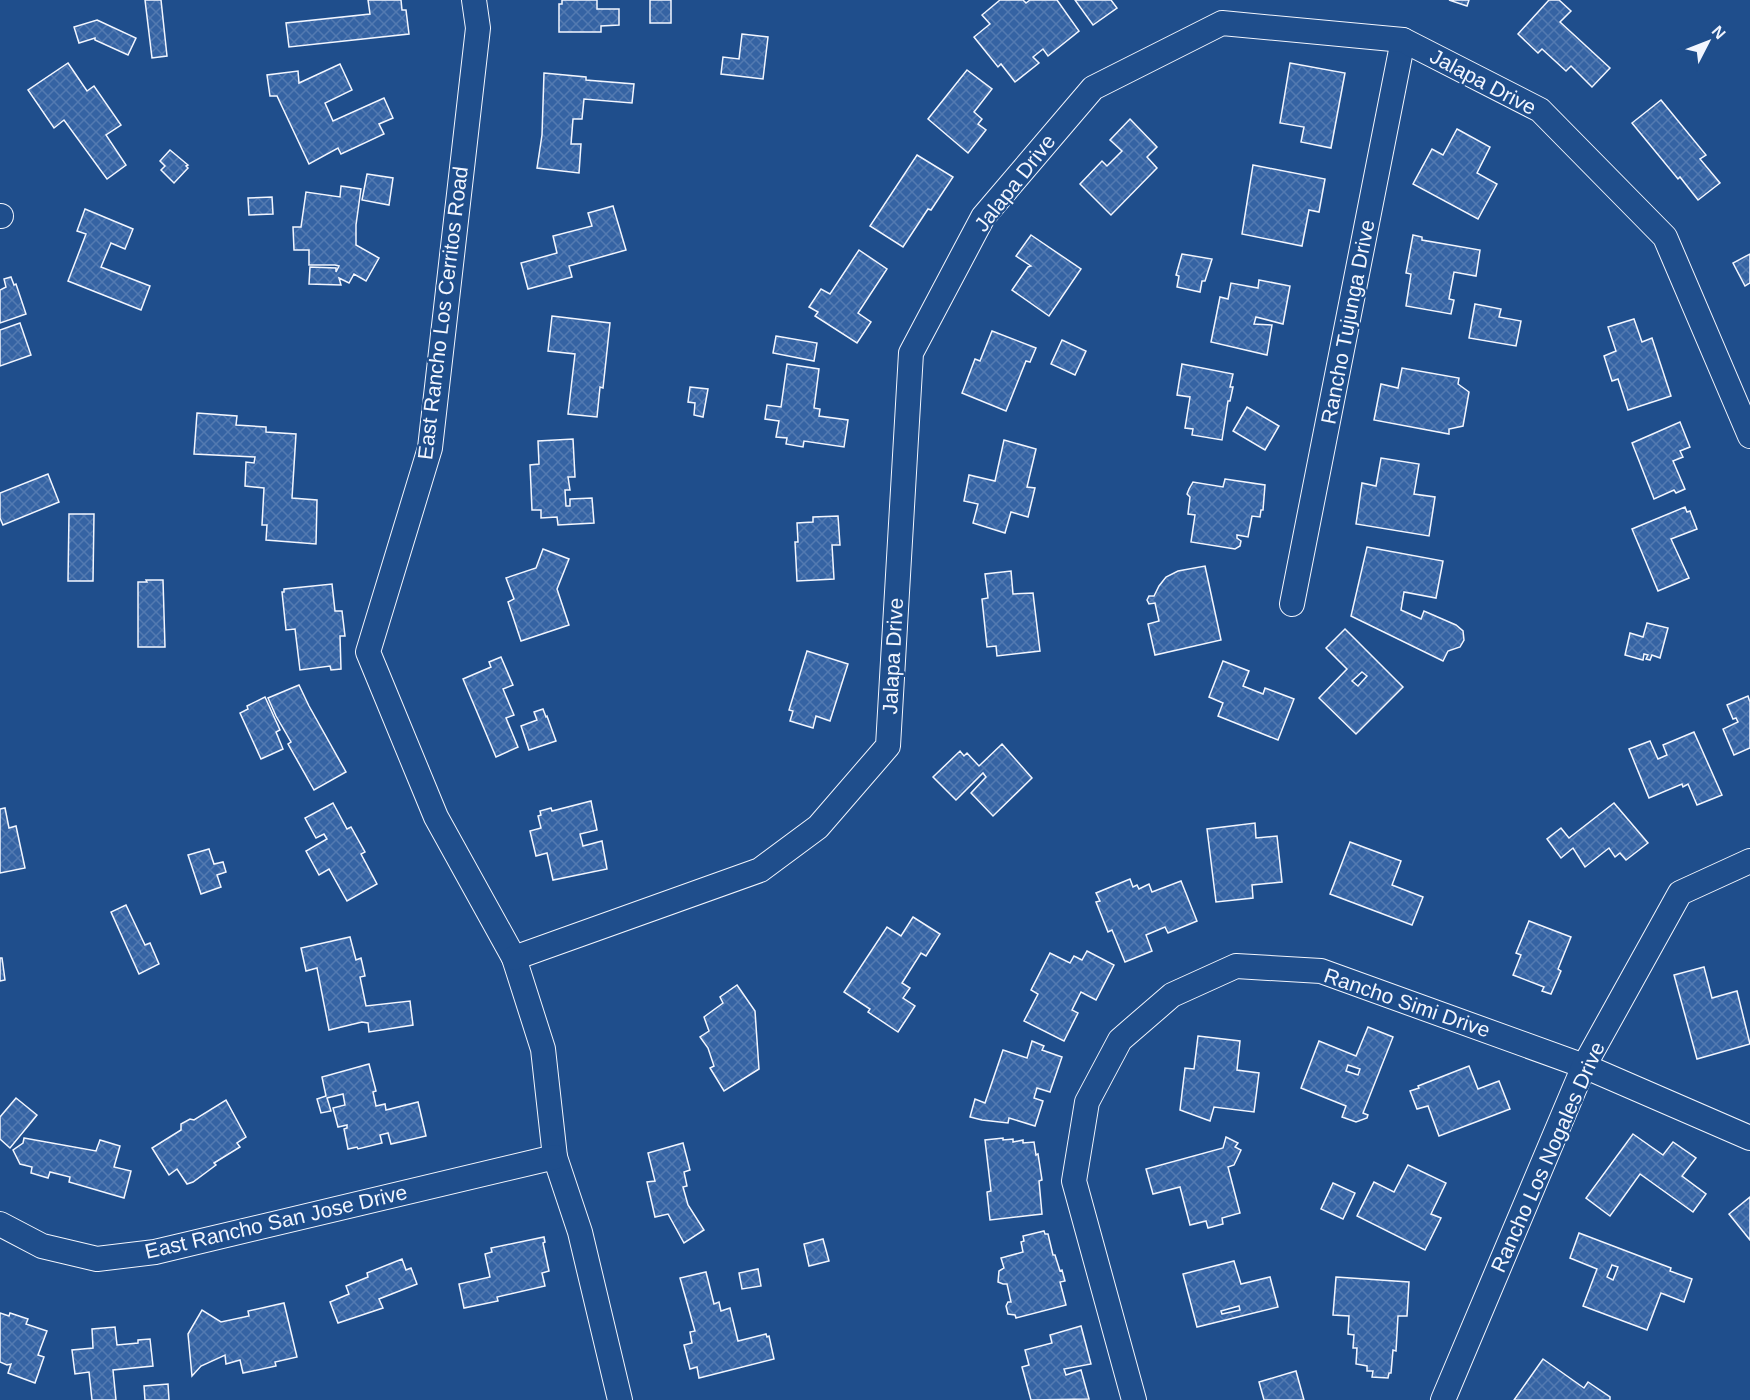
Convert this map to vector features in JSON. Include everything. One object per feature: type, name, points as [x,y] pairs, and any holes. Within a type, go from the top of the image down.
[{"type":"street","name":"East Rancho Los Cerritos Road","points":[[474,0],[478,28],[430,448],[368,652],[436,817],[514,957],[543,1049],[555,1157],[580,1232],[620,1400]]},
{"type":"street","name":"Jalapa Drive","points":[[514,957],[760,870],[818,826],[888,746],[911,353],[983,217],[1093,88],[1222,23],[1403,40],[1540,110],[1665,237],[1750,436]]},
{"type":"street","name":"Rancho Tujunga Drive","points":[[1292,604],[1403,40]]},
{"type":"street","name":"Rancho Los Nogales Drive","points":[[1443,1400],[1584,1066],[1680,893],[1750,861]]},
{"type":"street","name":"Rancho Simi Drive","points":[[1134,1400],[1074,1181],[1087,1102],[1120,1040],[1172,995],[1236,966],[1321,971],[1584,1066],[1750,1138]]},
{"type":"street","name":"East Rancho San Jose Drive","points":[[0,1224],[42,1246],[97,1259],[155,1251],[555,1157]]},
{"type":"building","points":[[145,0],[161,0],[167,56],[152,58]]},
{"type":"building","points":[[368,0],[401,0],[402,10],[406,10],[409,34],[289,47],[286,23],[370,14]]},
{"type":"building","points":[[562,0],[597,0],[597,9],[619,9],[619,25],[601,26],[601,32],[559,32],[559,4],[562,4]]},
{"type":"building","points":[[650,0],[671,0],[671,23],[650,23]]},
{"type":"building","points":[[1000,0],[1023,0],[1026,3],[1030,0],[1057,0],[1079,31],[1048,56],[1043,49],[1033,57],[1039,63],[1015,82],[1001,64],[998,67],[974,37],[990,24],[982,15]]},
{"type":"building","points":[[1075,0],[1111,0],[1117,8],[1093,25]]},
{"type":"building","points":[[1449,0],[1469,0],[1467,6]]},
{"type":"building","points":[[1549,0],[1559,0],[1571,11],[1560,22],[1610,68],[1592,87],[1571,66],[1566,71],[1542,49],[1538,53],[1518,34]]},
{"type":"building","points":[[97,20],[136,38],[128,55],[95,38],[79,43],[74,27]]},
{"type":"building","points":[[742,34],[768,37],[763,79],[721,74],[723,57],[739,59]]},
{"type":"building","points":[[68,63],[87,91],[94,86],[121,125],[106,135],[126,165],[107,179],[64,120],[54,128],[28,90]]},
{"type":"building","points":[[1290,63],[1345,73],[1331,148],[1301,142],[1304,127],[1280,123]]},
{"type":"building","points":[[340,64],[352,90],[325,103],[333,121],[384,98],[393,118],[379,124],[384,134],[341,154],[338,148],[309,164],[277,96],[270,96],[267,75],[298,71],[299,83]]},
{"type":"building","points":[[967,70],[992,89],[974,112],[982,119],[978,124],[986,130],[968,153],[928,119]]},
{"type":"building","points":[[544,73],[586,77],[586,80],[634,84],[632,103],[584,99],[582,119],[573,119],[571,144],[581,144],[579,173],[537,168],[542,135]]},
{"type":"building","points":[[1661,100],[1706,155],[1700,159],[1720,183],[1698,200],[1632,123]]},
{"type":"building","points":[[1130,119],[1157,147],[1147,157],[1157,168],[1111,215],[1080,184],[1102,161],[1107,166],[1122,151],[1110,140]]},
{"type":"building","points":[[1457,129],[1490,147],[1477,173],[1497,184],[1478,219],[1413,184],[1432,149],[1443,155]]},
{"type":"building","points":[[170,150],[188,165],[186,166],[188,168],[174,183],[161,170],[165,166],[160,161]]},
{"type":"building","points":[[917,155],[953,177],[903,247],[870,226]]},
{"type":"building","points":[[1253,165],[1325,179],[1319,212],[1309,210],[1302,246],[1242,234]]},
{"type":"building","points":[[367,174],[393,178],[389,205],[362,200]]},
{"type":"building","points":[[341,186],[361,189],[356,245],[379,258],[366,281],[354,274],[349,283],[339,278],[341,285],[309,284],[310,267],[336,268],[336,272],[339,266],[309,265],[309,250],[294,250],[293,227],[301,227],[306,192],[340,197]]},
{"type":"building","points":[[272,197],[273,214],[249,215],[248,198]]},
{"type":"building","points":[[613,206],[626,250],[569,266],[572,277],[528,289],[521,263],[557,253],[553,236],[592,226],[588,213]]},
{"type":"building","points":[[85,209],[133,229],[125,249],[111,243],[101,267],[150,286],[141,310],[68,281],[86,234],[77,231]]},
{"type":"building","points":[[1031,235],[1081,269],[1049,316],[1012,290],[1031,266],[1016,256]]},
{"type":"building","points":[[1413,235],[1422,237],[1422,240],[1480,250],[1476,276],[1454,272],[1449,299],[1454,300],[1451,314],[1406,306],[1411,274],[1406,273]]},
{"type":"building","points":[[859,250],[887,269],[858,313],[871,322],[857,343],[815,316],[818,312],[809,307],[821,289],[830,294]]},
{"type":"building","points":[[1182,254],[1212,259],[1205,281],[1202,281],[1200,292],[1177,287],[1179,276],[1176,275]]},
{"type":"building","points":[[1750,254],[1750,283],[1745,286],[1733,263]]},
{"type":"building","points":[[11,277],[14,285],[16,284],[26,314],[0,323],[0,290],[6,287],[4,279]]},
{"type":"building","points":[[1259,280],[1290,286],[1283,324],[1256,317],[1254,324],[1272,325],[1267,355],[1211,342],[1220,297],[1228,299],[1231,283],[1258,288]]},
{"type":"building","points":[[1475,304],[1501,309],[1499,317],[1521,321],[1516,346],[1469,338]]},
{"type":"building","points":[[552,316],[610,323],[603,388],[600,387],[597,417],[568,414],[575,354],[548,351]]},
{"type":"building","points":[[1634,319],[1642,342],[1652,338],[1671,396],[1628,410],[1618,379],[1612,381],[1604,356],[1616,351],[1608,327]]},
{"type":"building","points":[[20,323],[31,355],[0,366],[0,330]]},
{"type":"building","points":[[992,331],[1036,348],[1030,362],[1026,361],[1006,411],[962,393],[975,359],[980,361]]},
{"type":"building","points":[[776,336],[817,343],[814,361],[773,353]]},
{"type":"building","points":[[1062,340],[1086,351],[1075,375],[1051,364]]},
{"type":"building","points":[[787,364],[819,369],[814,408],[820,409],[819,416],[848,420],[844,447],[804,441],[803,447],[786,444],[787,438],[776,437],[779,421],[765,419],[767,405],[781,407]]},
{"type":"building","points":[[1182,364],[1233,374],[1230,387],[1233,387],[1230,401],[1228,401],[1222,440],[1192,435],[1193,429],[1185,428],[1190,397],[1177,395]]},
{"type":"building","points":[[1402,368],[1459,378],[1458,384],[1469,392],[1463,426],[1449,429],[1449,434],[1374,420],[1381,384],[1398,388]]},
{"type":"building","points":[[690,387],[708,389],[703,417],[694,415],[695,403],[688,402]]},
{"type":"building","points":[[1247,407],[1279,426],[1265,450],[1233,431]]},
{"type":"building","points":[[197,413],[237,416],[236,425],[266,427],[266,432],[296,434],[292,498],[317,500],[316,544],[266,540],[267,525],[262,525],[264,488],[245,486],[246,462],[254,463],[255,457],[194,454]]},
{"type":"building","points":[[1680,422],[1690,447],[1680,451],[1683,457],[1673,461],[1685,489],[1676,493],[1674,490],[1654,499],[1632,443]]},
{"type":"building","points":[[573,439],[575,477],[568,477],[570,490],[565,490],[566,506],[570,506],[570,499],[592,498],[594,523],[558,525],[557,517],[541,518],[541,510],[532,510],[530,465],[539,464],[538,441]]},
{"type":"building","points":[[1004,440],[1036,449],[1027,487],[1035,488],[1028,517],[1011,512],[1005,533],[973,523],[978,504],[964,501],[969,475],[995,481]]},
{"type":"building","points":[[1381,458],[1419,464],[1414,494],[1435,497],[1429,536],[1356,524],[1362,483],[1376,486]]},
{"type":"building","points":[[48,474],[59,502],[3,525],[0,518],[0,493]]},
{"type":"building","points":[[1225,479],[1265,485],[1263,510],[1261,510],[1260,517],[1252,516],[1248,537],[1237,535],[1241,541],[1240,546],[1235,549],[1191,542],[1195,515],[1188,514],[1189,489],[1193,482],[1223,487]]},
{"type":"building","points":[[1685,507],[1687,512],[1690,511],[1697,529],[1671,539],[1689,578],[1658,591],[1632,529]]},
{"type":"building","points":[[69,514],[94,514],[93,581],[68,581]]},
{"type":"building","points":[[838,516],[840,545],[832,545],[834,579],[797,581],[795,542],[798,542],[797,523],[813,522],[813,517]]},
{"type":"building","points":[[1367,547],[1443,561],[1436,598],[1404,592],[1401,610],[1421,619],[1424,611],[1456,625],[1463,631],[1464,640],[1460,647],[1448,651],[1443,661],[1351,616]]},
{"type":"building","points":[[543,549],[569,559],[557,589],[569,625],[521,641],[508,602],[514,599],[506,578],[536,568]]},
{"type":"building","points":[[1205,566],[1221,640],[1155,655],[1148,624],[1159,621],[1155,603],[1149,604],[1147,600],[1149,596],[1154,596],[1166,577],[1178,571]]},
{"type":"building","points":[[1011,571],[1013,594],[1033,593],[1040,651],[997,656],[996,646],[987,647],[982,599],[988,598],[985,574]]},
{"type":"building","points":[[146,580],[163,580],[165,647],[138,647],[138,582],[147,582]]},
{"type":"building","points":[[332,584],[335,611],[342,611],[345,636],[340,636],[341,669],[331,670],[330,666],[300,670],[295,629],[286,630],[282,592],[284,589]]},
{"type":"building","points":[[1647,623],[1668,628],[1660,658],[1652,655],[1650,660],[1646,659],[1648,655],[1644,654],[1643,660],[1625,655],[1630,633],[1643,637]]},
{"type":"building","points":[[1345,629],[1403,687],[1356,734],[1319,698],[1347,669],[1326,648]],"holes":[[[1362,672],[1367,676],[1358,686],[1352,681]]]},
{"type":"building","points":[[807,651],[848,664],[830,721],[816,716],[813,728],[790,721],[793,711],[789,710]]},
{"type":"building","points":[[501,657],[513,685],[503,689],[514,715],[506,718],[518,747],[496,757],[463,679],[491,667],[489,662]]},
{"type":"building","points":[[1223,661],[1249,671],[1243,686],[1263,694],[1265,688],[1294,699],[1278,740],[1218,716],[1223,703],[1209,697]]},
{"type":"building","points":[[299,685],[346,772],[314,790],[288,744],[291,742],[268,698]]},
{"type":"building","points":[[1748,696],[1750,748],[1734,755],[1723,729],[1738,722],[1736,718],[1733,719],[1727,705]]},
{"type":"building","points":[[265,697],[280,730],[276,732],[283,749],[261,759],[240,713],[248,709],[247,706]]},
{"type":"building","points":[[543,709],[556,741],[529,750],[521,726],[537,720],[534,712]]},
{"type":"building","points":[[1694,732],[1722,795],[1697,805],[1688,784],[1683,787],[1682,784],[1649,798],[1629,749],[1650,741],[1658,759],[1667,755],[1663,745]]},
{"type":"building","points":[[1002,744],[1032,778],[993,816],[971,793],[986,777],[983,773],[956,800],[933,777],[960,751],[964,756],[967,753],[979,766]]},
{"type":"building","points":[[591,801],[597,830],[580,834],[583,846],[602,841],[607,869],[553,880],[547,853],[536,856],[530,831],[541,828],[538,816],[541,815],[540,811],[551,808],[552,811]]},
{"type":"building","points":[[333,803],[347,829],[351,827],[365,852],[361,854],[377,884],[347,901],[329,869],[319,875],[306,851],[327,839],[324,834],[316,838],[305,818]]},
{"type":"building","points":[[1614,803],[1648,843],[1626,860],[1620,853],[1615,857],[1609,848],[1585,867],[1573,848],[1561,858],[1547,839],[1561,828],[1569,838]]},
{"type":"building","points":[[5,808],[9,828],[16,826],[25,868],[0,873],[0,809]]},
{"type":"building","points":[[1255,823],[1256,838],[1277,836],[1282,882],[1252,885],[1253,898],[1216,902],[1207,829]]},
{"type":"building","points":[[1350,842],[1401,861],[1392,885],[1423,897],[1412,925],[1330,894]]},
{"type":"building","points":[[209,849],[214,864],[223,862],[226,872],[217,875],[221,887],[201,894],[188,855]]},
{"type":"building","points":[[1130,879],[1133,887],[1137,885],[1139,889],[1149,884],[1152,892],[1181,881],[1197,921],[1168,933],[1165,927],[1146,935],[1152,951],[1125,962],[1112,930],[1108,932],[1096,902],[1100,901],[1096,893]]},
{"type":"building","points":[[126,905],[145,945],[150,943],[159,964],[139,974],[111,912]]},
{"type":"building","points":[[913,917],[940,934],[926,956],[921,953],[902,983],[910,988],[903,998],[915,1006],[898,1032],[868,1012],[870,1009],[844,992],[887,927],[901,936]]},
{"type":"building","points":[[1529,921],[1571,937],[1558,969],[1561,971],[1551,994],[1542,991],[1544,987],[1513,975],[1521,955],[1516,953]]},
{"type":"building","points":[[350,937],[356,960],[361,958],[365,976],[360,977],[366,1006],[410,1001],[413,1025],[369,1032],[368,1023],[362,1022],[329,1030],[317,968],[306,971],[301,948]]},
{"type":"building","points":[[1087,951],[1114,965],[1096,1000],[1081,992],[1072,1010],[1078,1013],[1064,1041],[1024,1021],[1038,994],[1031,990],[1050,953],[1070,963],[1074,956],[1082,960]]},
{"type":"building","points":[[0,958],[2,958],[5,980],[0,981]]},
{"type":"building","points":[[1704,967],[1712,998],[1737,991],[1750,1044],[1697,1059],[1674,975]]},
{"type":"building","points":[[737,985],[755,1011],[759,1069],[724,1091],[710,1068],[714,1066],[708,1048],[700,1037],[709,1031],[704,1017],[723,1003],[720,997]]},
{"type":"building","points":[[1368,1027],[1393,1037],[1363,1113],[1368,1115],[1367,1118],[1356,1122],[1342,1117],[1346,1106],[1301,1088],[1319,1041],[1356,1056]],"holes":[[[1348,1065],[1360,1069],[1358,1075],[1346,1071]]]},
{"type":"building","points":[[1198,1036],[1240,1041],[1237,1070],[1259,1073],[1254,1112],[1214,1107],[1210,1121],[1180,1110],[1185,1068],[1194,1069]]},
{"type":"building","points":[[1032,1041],[1044,1046],[1042,1050],[1062,1057],[1050,1092],[1037,1088],[1034,1098],[1043,1101],[1035,1126],[1009,1118],[1008,1123],[970,1117],[975,1099],[985,1103],[1003,1050],[1027,1058]]},
{"type":"building","points":[[369,1064],[376,1091],[373,1092],[376,1106],[385,1104],[386,1110],[418,1102],[426,1136],[391,1144],[388,1133],[380,1135],[382,1143],[348,1149],[344,1129],[347,1125],[338,1127],[333,1108],[345,1105],[343,1094],[327,1098],[331,1111],[321,1113],[317,1099],[326,1096],[322,1077]]},
{"type":"building","points":[[1469,1066],[1478,1089],[1499,1081],[1510,1109],[1439,1136],[1428,1106],[1417,1109],[1410,1091]]},
{"type":"building","points":[[16,1098],[37,1115],[10,1148],[0,1139],[0,1117]]},
{"type":"building","points":[[226,1100],[246,1137],[237,1143],[240,1147],[214,1163],[216,1165],[193,1182],[187,1184],[177,1169],[169,1175],[152,1148],[181,1130],[181,1124],[190,1119],[194,1120]]},
{"type":"building","points":[[1633,1134],[1663,1155],[1673,1142],[1696,1158],[1682,1176],[1706,1194],[1693,1212],[1640,1174],[1610,1216],[1586,1198]]},
{"type":"building","points":[[1226,1137],[1238,1143],[1235,1147],[1241,1150],[1234,1165],[1228,1167],[1240,1213],[1222,1218],[1223,1224],[1208,1228],[1206,1221],[1190,1225],[1180,1187],[1153,1194],[1146,1169],[1223,1148]]},
{"type":"building","points":[[24,1138],[96,1151],[100,1140],[120,1146],[114,1167],[131,1171],[124,1198],[69,1182],[70,1177],[50,1172],[48,1178],[31,1173],[32,1167],[20,1164],[13,1150],[23,1143]]},
{"type":"building","points":[[1003,1138],[1003,1140],[1013,1139],[1013,1142],[1023,1140],[1023,1143],[1034,1142],[1042,1180],[1039,1181],[1042,1214],[990,1220],[987,1192],[991,1191],[985,1140]]},
{"type":"building","points":[[683,1143],[690,1170],[684,1172],[687,1186],[683,1187],[688,1205],[704,1230],[684,1243],[668,1214],[655,1217],[647,1182],[655,1181],[648,1153]]},
{"type":"building","points":[[1408,1165],[1446,1183],[1431,1214],[1441,1218],[1425,1250],[1357,1216],[1374,1182],[1394,1192]]},
{"type":"building","points":[[1333,1183],[1355,1193],[1343,1219],[1321,1209]]},
{"type":"building","points":[[1750,1197],[1750,1240],[1729,1214]]},
{"type":"building","points":[[1044,1231],[1048,1234],[1053,1255],[1055,1255],[1060,1271],[1062,1270],[1065,1281],[1060,1282],[1066,1305],[1016,1318],[1015,1315],[1008,1314],[1006,1306],[1008,1302],[1011,1302],[1007,1284],[998,1282],[999,1271],[1004,1268],[1001,1258],[1023,1252],[1021,1242],[1024,1241],[1023,1236]]},
{"type":"building","points":[[1579,1233],[1671,1268],[1670,1271],[1692,1279],[1684,1302],[1661,1293],[1647,1330],[1583,1306],[1597,1269],[1570,1258]],"holes":[[[1612,1265],[1618,1267],[1613,1280],[1607,1277]]]},
{"type":"building","points":[[544,1237],[545,1242],[543,1243],[549,1271],[542,1273],[545,1286],[497,1297],[498,1301],[464,1308],[459,1284],[490,1277],[485,1254],[492,1252],[491,1248]]},
{"type":"building","points":[[823,1239],[829,1261],[809,1266],[804,1244]]},
{"type":"building","points":[[402,1259],[406,1270],[411,1268],[417,1284],[379,1299],[383,1308],[338,1323],[330,1302],[349,1294],[346,1286],[368,1277],[367,1273]]},
{"type":"building","points":[[1234,1261],[1241,1284],[1270,1277],[1278,1307],[1197,1327],[1183,1274]],"holes":[[[1239,1306],[1240,1310],[1222,1314],[1221,1311]]]},
{"type":"building","points":[[758,1269],[761,1286],[742,1289],[739,1273]]},
{"type":"building","points":[[706,1272],[714,1304],[719,1302],[721,1311],[730,1308],[738,1341],[766,1334],[767,1337],[769,1336],[774,1359],[699,1378],[697,1367],[690,1369],[684,1345],[692,1343],[690,1332],[695,1331],[680,1278]]},
{"type":"building","points":[[1336,1277],[1409,1282],[1407,1316],[1398,1316],[1396,1351],[1393,1350],[1391,1373],[1388,1378],[1372,1377],[1373,1371],[1367,1371],[1367,1366],[1356,1364],[1357,1348],[1353,1348],[1354,1335],[1348,1334],[1349,1316],[1333,1315]]},
{"type":"building","points":[[284,1303],[297,1357],[275,1362],[276,1366],[243,1373],[240,1360],[226,1364],[225,1355],[201,1366],[192,1376],[188,1334],[202,1310],[221,1322],[249,1316],[248,1311]]},
{"type":"building","points":[[0,1313],[9,1316],[10,1313],[28,1319],[26,1324],[47,1331],[38,1355],[44,1357],[35,1383],[8,1373],[11,1364],[0,1362]]},
{"type":"building","points":[[1081,1326],[1091,1364],[1064,1369],[1066,1375],[1081,1370],[1089,1399],[1031,1400],[1022,1367],[1029,1365],[1025,1350],[1052,1343],[1050,1335]]},
{"type":"building","points":[[115,1327],[117,1345],[150,1339],[153,1366],[113,1370],[116,1400],[92,1400],[89,1372],[75,1374],[72,1350],[93,1348],[92,1329]]},
{"type":"building","points":[[1543,1359],[1584,1388],[1588,1382],[1610,1397],[1610,1400],[1514,1400]]},
{"type":"building","points":[[1296,1371],[1304,1400],[1264,1400],[1259,1382]]},
{"type":"building","points":[[168,1384],[169,1400],[145,1400],[144,1386]]}]
